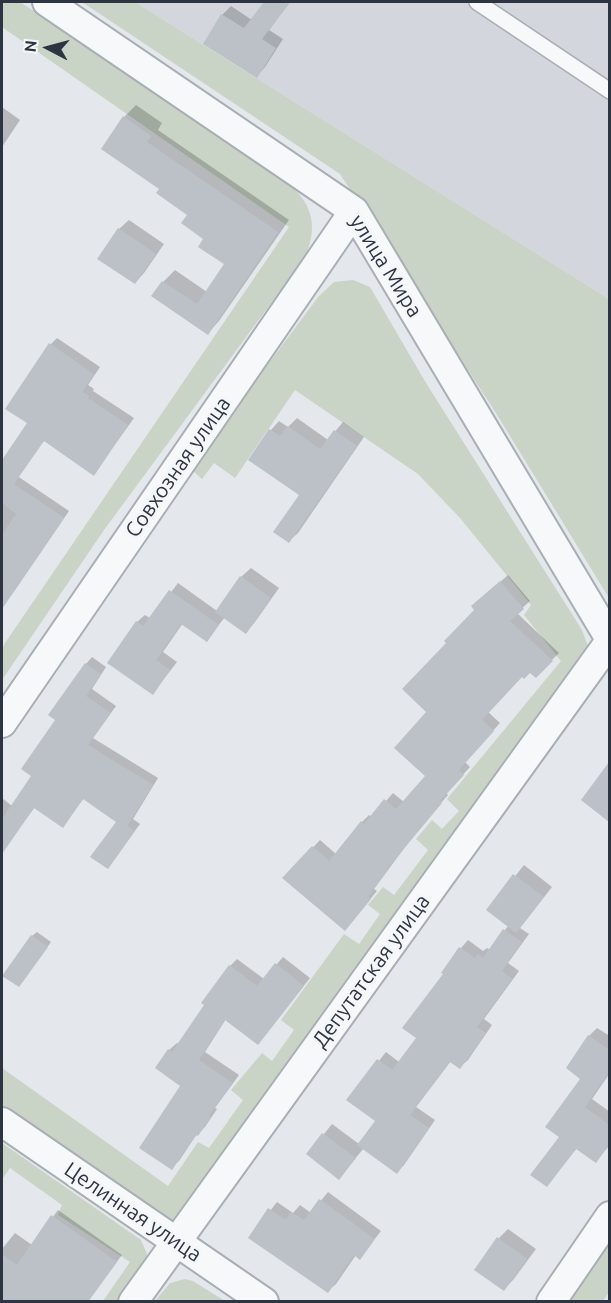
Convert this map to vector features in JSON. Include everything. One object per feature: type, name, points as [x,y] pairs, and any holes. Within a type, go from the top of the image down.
[{"type":"street","name":"улица Мира","points":[[47,2],[354,212],[609,640]]},
{"type":"street","name":"Совхозная улица","points":[[2,723],[354,212]]},
{"type":"street","name":"Депутатская улица","points":[[133,1302],[609,640]]},
{"type":"street","name":"Целинная улица","points":[[2,1122],[264,1302]]},
{"type":"street","points":[[551,1302],[609,1216]]},
{"type":"lane","points":[[477,2],[609,91]]},
{"type":"shaded area","points":[[135,2],[609,2],[609,299]]},
{"type":"green space","points":[[2,2],[20,2],[278,175],[293,187],[304,201],[312,222],[312,229],[305,257],[104,530],[2,680],[2,649],[5,643],[289,227],[2,27]]},
{"type":"green space","points":[[82,2],[135,2],[609,299],[609,598],[496,413],[340,174]]},
{"type":"green space","points":[[353,280],[370,287],[426,383],[582,630],[591,654],[174,1227],[2,1111],[2,1068],[168,1186],[198,1142],[209,1148],[243,1100],[231,1090],[262,1053],[272,1061],[294,1030],[281,1020],[344,934],[359,944],[380,914],[368,905],[383,887],[394,895],[428,850],[416,839],[432,820],[442,829],[459,811],[447,799],[561,661],[524,615],[531,605],[460,518],[418,474],[295,390],[235,478],[214,463],[202,479],[190,468],[319,296],[334,282]]},
{"type":"green space","points":[[2,1143],[141,1240],[147,1254],[144,1270],[120,1301],[103,1301],[130,1262],[58,1215],[62,1205],[10,1168],[3,1178]]},
{"type":"green space","points":[[609,1240],[609,1292],[603,1301],[566,1302]]},
{"type":"green space","points":[[185,1279],[193,1281],[225,1301],[155,1301],[170,1283]]},
{"type":"building","points":[[264,2],[290,2],[262,39],[276,48],[257,78],[203,44],[221,14],[244,28]]},
{"type":"building","points":[[123,116],[151,136],[147,142],[278,232],[208,335],[151,296],[162,281],[197,304],[224,264],[198,247],[203,239],[181,223],[187,215],[156,193],[159,189],[101,149]]},
{"type":"building","points":[[118,228],[156,254],[135,284],[97,259]]},
{"type":"building","points":[[49,343],[94,374],[82,392],[128,425],[94,476],[44,441],[14,484],[64,518],[2,609],[2,535],[16,514],[2,503],[2,460],[27,423],[5,409]]},
{"type":"building","points":[[287,426],[320,449],[334,430],[357,446],[289,543],[273,532],[299,495],[248,460],[269,429],[280,436]]},
{"type":"building","points":[[240,576],[271,598],[246,634],[215,612]]},
{"type":"building","points":[[500,581],[524,609],[510,621],[553,661],[536,678],[530,673],[524,679],[522,677],[482,720],[494,731],[459,770],[464,775],[440,801],[442,803],[387,869],[368,897],[371,899],[345,931],[282,878],[312,846],[329,861],[361,821],[364,824],[384,799],[396,809],[425,776],[394,748],[426,712],[402,689],[474,610],[471,606]]},
{"type":"building","points":[[169,590],[219,625],[207,642],[181,624],[156,660],[170,670],[153,695],[107,663],[136,621],[143,626]]},
{"type":"building","points":[[85,663],[101,674],[86,696],[111,713],[88,745],[153,785],[127,826],[135,831],[108,869],[90,857],[116,822],[83,799],[63,828],[34,808],[2,854],[2,819],[31,776],[21,769],[55,720],[48,715]]},
{"type":"building","points":[[609,762],[609,822],[581,800]]},
{"type":"building","points":[[513,874],[544,897],[516,933],[486,910]]},
{"type":"building","points":[[503,929],[522,942],[502,971],[512,979],[477,1027],[486,1033],[460,1069],[450,1062],[410,1115],[429,1128],[397,1174],[357,1145],[375,1121],[346,1100],[377,1059],[392,1070],[416,1038],[402,1028],[443,974],[441,973],[459,947],[475,958],[478,954],[483,958]]},
{"type":"building","points":[[31,935],[48,947],[19,987],[2,976]]},
{"type":"building","points":[[275,963],[304,986],[258,1045],[225,1020],[199,1060],[232,1083],[198,1136],[196,1135],[172,1170],[139,1148],[180,1086],[155,1068],[168,1049],[172,1052],[204,1005],[201,1003],[229,965],[257,986]]},
{"type":"building","points":[[588,1035],[609,1050],[609,1072],[585,1107],[609,1125],[609,1145],[596,1163],[576,1149],[547,1187],[530,1175],[559,1137],[545,1127],[580,1079],[566,1068]]},
{"type":"building","points":[[322,1133],[356,1158],[339,1180],[306,1154]]},
{"type":"building","points":[[319,1199],[375,1239],[360,1260],[354,1255],[328,1293],[248,1238],[268,1208],[286,1220],[291,1212],[304,1220]]},
{"type":"building","points":[[51,1215],[117,1262],[88,1302],[2,1302],[2,1254],[17,1265]]},
{"type":"building","points":[[497,1237],[527,1259],[504,1291],[474,1270]]}]
